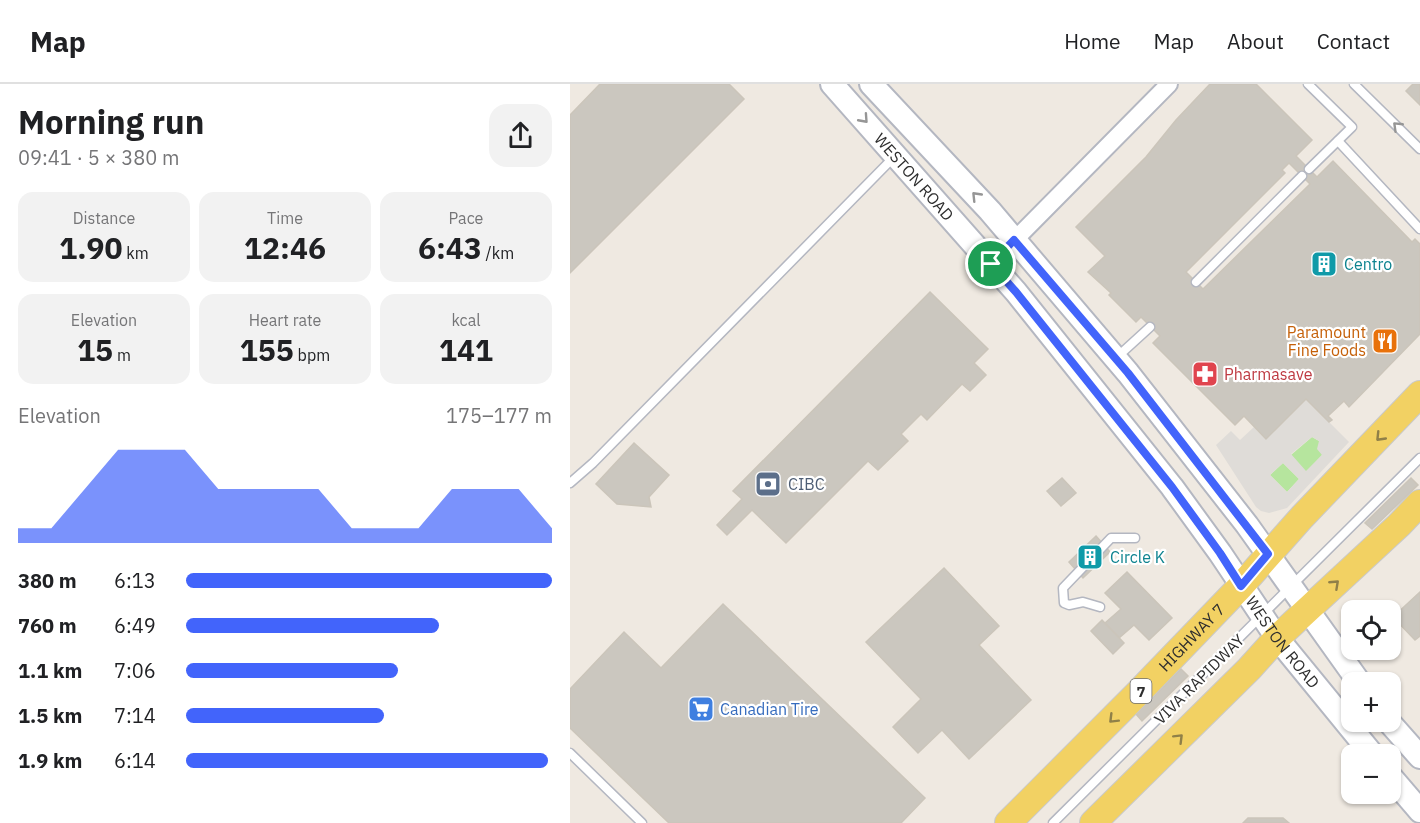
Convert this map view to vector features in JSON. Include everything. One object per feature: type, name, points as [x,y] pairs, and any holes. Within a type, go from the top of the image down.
[{"type":"main road","name":"WESTON ROAD","points":[[832,84],[1016,292],[1172,487],[1277,638],[1364,744]]},
{"type":"main road","name":"WESTON ROAD","points":[[871,84],[1014,240],[1116,358],[1268,554],[1352,672]]},
{"type":"main road","name":"HIGHWAY 7","points":[[1008,823],[1241,586],[1268,554],[1420,394]]},
{"type":"main road","points":[[1093,823],[1249,669],[1277,638],[1420,503]]},
{"type":"main road","points":[[1398,732],[1420,758]]},
{"type":"main road","points":[[1401,789],[1420,811]]},
{"type":"street","points":[[991,264],[1169,84]]},
{"type":"lane","points":[[1196,282],[1352,128],[1308,84]]},
{"type":"lane","points":[[1354,84],[1420,149]]},
{"type":"lane","points":[[1338,141],[1420,229]]},
{"type":"lane","points":[[570,483],[616,440],[896,155]]},
{"type":"lane","points":[[1116,358],[1150,327]]},
{"type":"lane","name":"VIVA RAPIDWAY","points":[[1053,823],[1420,458]]},
{"type":"lane","points":[[1100,607],[1083,602],[1070,605],[1064,603],[1063,588],[1111,538],[1135,538]]},
{"type":"lane","points":[[570,753],[642,823]]},
{"type":"green space","points":[[1312,437],[1319,441],[1322,455],[1306,472],[1291,455]]},
{"type":"green space","points":[[1283,463],[1299,479],[1287,492],[1270,475]]},
{"type":"shaded area","points":[[1306,399],[1349,442],[1287,508],[1269,513],[1256,507],[1216,445],[1231,431],[1240,440],[1254,427],[1266,439]],"holes":[[[1312,437],[1319,441],[1317,449],[1322,455],[1306,471],[1291,454]],[[1283,463],[1299,479],[1287,492],[1270,475]]]},
{"type":"building","points":[[600,84],[729,84],[744,99],[570,273],[570,115]]},
{"type":"building","name":"Centro","points":[[1210,84],[1256,84],[1312,140],[1296,156],[1317,177],[1333,161],[1412,242],[1415,239],[1420,244],[1420,334],[1349,407],[1344,401],[1328,416],[1332,420],[1329,422],[1306,399],[1266,439],[1244,416],[1235,425],[1153,343],[1160,336],[1141,317],[1136,322],[1109,295],[1111,293],[1088,272],[1105,256],[1076,227],[1146,157],[1176,120]],"holes":[[[1289,163],[1310,184],[1203,289],[1186,272],[1285,173],[1282,170]]]},
{"type":"building","points":[[1413,84],[1420,84],[1420,105],[1406,91]]},
{"type":"building","points":[[930,292],[988,349],[974,363],[986,375],[970,391],[962,384],[927,420],[921,414],[901,434],[908,441],[878,470],[868,461],[786,543],[752,510],[727,535],[717,525],[742,499],[733,491]]},
{"type":"building","points":[[634,443],[669,475],[649,497],[651,507],[617,504],[596,484]]},
{"type":"building","points":[[1062,478],[1076,493],[1061,506],[1047,491]]},
{"type":"building","points":[[1411,478],[1418,485],[1372,529],[1365,523]]},
{"type":"building","name":"Circle K","points":[[1096,536],[1110,552],[1083,578],[1069,562]]},
{"type":"building","points":[[944,568],[999,626],[979,645],[1031,700],[969,759],[942,730],[918,753],[893,727],[921,699],[866,642]]},
{"type":"building","points":[[1127,572],[1172,618],[1149,640],[1134,625],[1119,638],[1105,623],[1121,609],[1105,593]]},
{"type":"building","points":[[1420,592],[1420,636],[1415,640],[1401,625],[1401,610]]},
{"type":"building","name":"Canadian Tire","points":[[723,604],[925,798],[901,823],[669,823],[570,728],[570,689],[624,632],[661,668]]},
{"type":"building","points":[[1102,620],[1124,643],[1113,654],[1091,631]]},
{"type":"building","points":[[1181,669],[1188,676],[1142,721],[1136,714]]},
{"type":"building","points":[[1248,818],[1283,818],[1289,823],[1243,823]]},
{"type":"place","name":"Centro","points":[[1324,264]]},
{"type":"place","name":"Paramount Fine Foods","points":[[1385,341]]},
{"type":"place","name":"Pharmasave","points":[[1205,374]]},
{"type":"place","name":"CIBC","points":[[768,484]]},
{"type":"place","name":"Circle K","points":[[1090,557]]},
{"type":"place","name":"Canadian Tire","points":[[701,709]]},
{"type":"route","points":[[1014,240],[1128,373],[1247,525],[1268,554],[1241,586],[1172,487],[991,264],[1014,240]]}]
